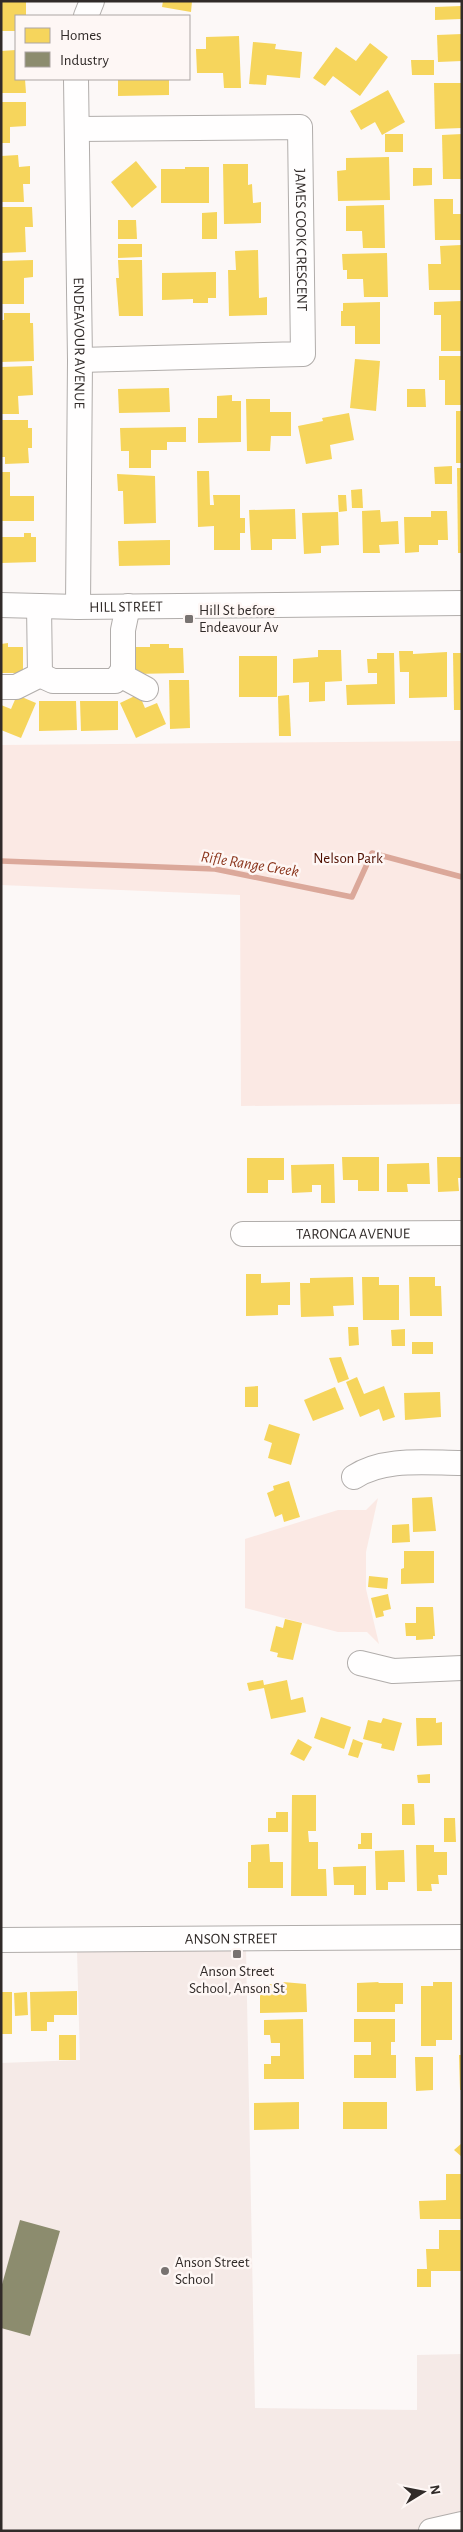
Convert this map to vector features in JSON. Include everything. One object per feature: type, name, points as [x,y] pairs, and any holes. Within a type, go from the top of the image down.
[{"type":"street","points":[[86,15],[92,1]]},
{"type":"street","name":"ENDEAVOUR AVENUE","points":[[76,80],[80,360],[78,607]]},
{"type":"street","name":"JAMES COOK CRESCENT","points":[[77,129],[300,127],[303,354],[80,360]]},
{"type":"street","name":"HILL STREET","points":[[1,605],[78,607],[462,603]]},
{"type":"street","points":[[39,606],[40,675]]},
{"type":"street","points":[[40,675],[53,681],[115,681],[123,670],[123,630],[128,606]]},
{"type":"street","points":[[1,687],[16,687],[40,675]]},
{"type":"street","points":[[120,675],[146,688]]},
{"type":"street","name":"TARONGA AVENUE","points":[[243,1234],[462,1233]]},
{"type":"street","points":[[354,1477],[364,1470],[394,1464],[462,1463]]},
{"type":"street","points":[[360,1663],[393,1671],[462,1668]]},
{"type":"street","name":"ANSON STREET","points":[[1,1940],[462,1937]]},
{"type":"street","points":[[431,2531],[462,2524]]},
{"type":"shaded area","name":"Anson Street School","points":[[246,1948],[255,2408],[417,2410],[417,2355],[462,2354],[462,2531],[1,2531],[1,2063],[80,2060],[77,1951]]},
{"type":"green space","name":"Nelson Park","points":[[462,741],[462,1104],[241,1106],[240,895],[1,885],[1,745]]},
{"type":"green space","points":[[378,1498],[366,1552],[366,1589],[379,1644],[367,1632],[338,1632],[245,1608],[245,1539],[338,1510],[366,1510]]},
{"type":"building: Homes","points":[[1,1],[26,1],[26,15],[15,15],[15,31],[1,31]]},
{"type":"building: Homes","points":[[163,1],[192,1],[191,12],[162,7]]},
{"type":"building: Homes","points":[[461,6],[461,19],[435,20],[435,7]]},
{"type":"building: Homes","points":[[462,34],[462,61],[438,62],[437,35]]},
{"type":"building: Homes","points":[[239,36],[241,88],[224,88],[223,73],[197,73],[196,49],[206,49],[206,37]]},
{"type":"building: Homes","points":[[253,42],[276,44],[275,49],[302,52],[300,78],[267,75],[266,85],[249,84]]},
{"type":"building: Homes","points":[[370,43],[388,57],[360,96],[333,76],[325,86],[313,78],[336,47],[356,61]]},
{"type":"building: Homes","points":[[15,50],[15,80],[25,80],[26,93],[1,93],[1,51]]},
{"type":"building: Homes","points":[[411,60],[434,60],[434,75],[412,75]]},
{"type":"building: Homes","points":[[118,80],[169,80],[169,95],[118,96]]},
{"type":"building: Homes","points":[[434,83],[462,83],[462,128],[435,129]]},
{"type":"building: Homes","points":[[388,90],[405,122],[382,135],[375,122],[361,130],[350,111]]},
{"type":"building: Homes","points":[[1,102],[26,102],[26,126],[10,127],[10,143],[1,143]]},
{"type":"building: Homes","points":[[385,134],[403,134],[403,152],[385,152]]},
{"type":"building: Homes","points":[[462,134],[462,179],[443,179],[442,135]]},
{"type":"building: Homes","points":[[18,155],[19,167],[30,166],[30,184],[23,184],[24,202],[1,202],[1,156]]},
{"type":"building: Homes","points":[[389,157],[390,200],[338,201],[337,171],[346,170],[346,158]]},
{"type":"building: Homes","points":[[136,161],[157,187],[132,208],[111,182]]},
{"type":"building: Homes","points":[[223,164],[248,164],[248,185],[252,184],[253,203],[261,202],[261,223],[224,224]]},
{"type":"building: Homes","points":[[185,167],[209,167],[209,203],[161,203],[161,169],[185,169]]},
{"type":"building: Homes","points":[[413,168],[432,168],[432,185],[413,186]]},
{"type":"building: Homes","points":[[434,199],[453,199],[453,214],[462,214],[462,240],[435,240]]},
{"type":"building: Homes","points":[[384,205],[385,248],[363,248],[362,231],[346,231],[346,206]]},
{"type":"building: Homes","points":[[1,207],[32,207],[33,227],[25,227],[26,252],[1,253]]},
{"type":"building: Homes","points":[[217,212],[217,239],[202,239],[202,213]]},
{"type":"building: Homes","points":[[118,220],[136,220],[137,239],[118,239]]},
{"type":"building: Homes","points":[[118,244],[142,244],[142,257],[118,258]]},
{"type":"building: Homes","points":[[461,245],[462,290],[429,290],[428,264],[441,264],[440,246]]},
{"type":"building: Homes","points":[[258,250],[259,298],[267,297],[267,315],[229,316],[228,270],[236,270],[235,251]]},
{"type":"building: Homes","points":[[387,253],[388,297],[364,297],[363,279],[347,279],[347,270],[343,270],[342,254]]},
{"type":"building: Homes","points":[[33,260],[33,277],[24,278],[24,304],[1,304],[1,261]]},
{"type":"building: Homes","points":[[118,260],[142,260],[143,316],[119,316],[116,278],[119,278]]},
{"type":"building: Homes","points":[[216,272],[216,298],[208,298],[208,303],[193,303],[193,299],[162,300],[162,273]]},
{"type":"building: Homes","points":[[462,301],[462,351],[441,351],[441,315],[434,315],[434,302]]},
{"type":"building: Homes","points":[[380,302],[380,344],[355,344],[355,326],[341,326],[343,303]]},
{"type":"building: Homes","points":[[4,313],[30,313],[30,323],[33,323],[34,361],[1,362],[1,320],[4,320]]},
{"type":"building: Homes","points":[[439,356],[462,356],[462,405],[445,405],[445,380],[439,380]]},
{"type":"building: Homes","points":[[355,359],[380,361],[376,411],[350,408]]},
{"type":"building: Homes","points":[[32,366],[33,395],[18,396],[19,414],[1,414],[1,367]]},
{"type":"building: Homes","points":[[169,388],[170,412],[119,413],[118,389]]},
{"type":"building: Homes","points":[[407,389],[425,389],[426,407],[407,407]]},
{"type":"building: Homes","points":[[232,395],[232,401],[241,401],[241,442],[198,443],[198,418],[217,418],[217,396]]},
{"type":"building: Homes","points":[[246,399],[270,399],[270,412],[291,412],[291,436],[271,436],[270,451],[247,451]]},
{"type":"building: Homes","points":[[456,411],[462,411],[462,463],[456,463]]},
{"type":"building: Homes","points":[[349,413],[354,440],[330,445],[332,459],[306,464],[298,426],[323,421],[322,418]]},
{"type":"building: Homes","points":[[1,420],[28,420],[28,428],[32,428],[32,448],[28,448],[29,463],[5,464],[5,457],[1,457]]},
{"type":"building: Homes","points":[[186,427],[186,442],[167,442],[167,450],[151,450],[151,468],[129,468],[129,451],[121,451],[120,428]]},
{"type":"building: Homes","points":[[452,466],[452,484],[435,484],[434,467]]},
{"type":"building: Homes","points":[[457,468],[462,468],[462,553],[458,553]]},
{"type":"building: Homes","points":[[197,471],[209,471],[210,505],[214,505],[213,495],[240,495],[240,518],[245,518],[245,533],[240,533],[240,550],[214,550],[214,526],[198,527]]},
{"type":"building: Homes","points":[[1,472],[10,472],[10,496],[34,496],[34,521],[1,521]]},
{"type":"building: Homes","points":[[117,474],[155,476],[156,523],[124,524],[123,491],[118,491]]},
{"type":"building: Homes","points":[[362,489],[363,508],[352,508],[351,490]]},
{"type":"building: Homes","points":[[338,495],[346,495],[347,511],[339,512]]},
{"type":"building: Homes","points":[[295,509],[296,539],[272,539],[272,550],[251,550],[249,510]]},
{"type":"building: Homes","points":[[380,510],[381,522],[398,521],[399,544],[379,545],[380,553],[363,553],[362,511]]},
{"type":"building: Homes","points":[[431,511],[447,511],[448,540],[438,540],[438,545],[419,545],[419,552],[405,553],[404,517],[431,517]]},
{"type":"building: Homes","points":[[338,512],[339,545],[321,546],[321,553],[304,554],[302,513]]},
{"type":"building: Homes","points":[[24,533],[31,533],[31,537],[36,537],[36,562],[1,563],[1,537],[24,537]]},
{"type":"building: Homes","points":[[170,540],[170,565],[119,566],[118,541]]},
{"type":"building: Homes","points":[[8,643],[8,647],[23,647],[23,673],[1,673],[1,644]]},
{"type":"building: Homes","points":[[150,644],[169,644],[169,648],[183,648],[184,673],[134,674],[134,647],[150,647]]},
{"type":"building: Homes","points":[[318,650],[341,650],[342,681],[325,682],[325,701],[309,702],[309,682],[293,683],[293,659],[318,657]]},
{"type":"building: Homes","points":[[399,651],[413,651],[413,654],[447,652],[447,697],[409,698],[409,672],[400,672]]},
{"type":"building: Homes","points":[[377,653],[394,653],[395,704],[347,705],[346,685],[377,684],[377,673],[368,673],[367,659],[377,659]]},
{"type":"building: Homes","points":[[453,653],[462,653],[462,710],[454,710]]},
{"type":"building: Homes","points":[[239,656],[277,656],[277,697],[239,697]]},
{"type":"building: Homes","points":[[169,680],[189,680],[190,728],[170,729]]},
{"type":"building: Homes","points":[[139,694],[145,708],[157,703],[166,724],[136,738],[120,703]]},
{"type":"building: Homes","points":[[17,695],[36,703],[21,738],[1,730],[1,705],[11,709]]},
{"type":"building: Homes","points":[[289,695],[291,736],[279,736],[278,696]]},
{"type":"building: Homes","points":[[39,701],[76,701],[77,730],[39,731]]},
{"type":"building: Homes","points":[[80,701],[118,701],[118,730],[81,731]]},
{"type":"building: Homes","points":[[342,1157],[379,1157],[379,1191],[358,1191],[358,1180],[343,1180]]},
{"type":"building: Homes","points":[[437,1157],[462,1157],[462,1178],[458,1178],[459,1191],[438,1192]]},
{"type":"building: Homes","points":[[247,1158],[284,1158],[284,1180],[268,1180],[268,1193],[247,1193]]},
{"type":"building: Homes","points":[[429,1163],[430,1184],[407,1184],[408,1192],[387,1192],[387,1164]]},
{"type":"building: Homes","points":[[334,1164],[335,1203],[321,1203],[321,1185],[312,1185],[312,1192],[292,1193],[291,1165]]},
{"type":"building: Homes","points":[[246,1274],[261,1274],[261,1283],[290,1282],[290,1305],[278,1305],[278,1315],[246,1316]]},
{"type":"building: Homes","points":[[353,1277],[354,1305],[333,1306],[334,1316],[301,1317],[300,1283],[310,1283],[310,1278]]},
{"type":"building: Homes","points":[[362,1277],[379,1277],[379,1285],[399,1285],[399,1320],[363,1320]]},
{"type":"building: Homes","points":[[409,1277],[435,1277],[435,1286],[441,1286],[442,1316],[410,1316]]},
{"type":"building: Homes","points":[[348,1327],[358,1327],[359,1345],[349,1346]]},
{"type":"building: Homes","points":[[405,1329],[405,1346],[392,1346],[391,1330]]},
{"type":"building: Homes","points":[[412,1342],[433,1342],[433,1354],[412,1354]]},
{"type":"building: Homes","points":[[341,1357],[349,1379],[338,1383],[329,1358]]},
{"type":"building: Homes","points":[[357,1377],[364,1394],[384,1386],[395,1417],[383,1421],[379,1409],[360,1417],[346,1382]]},
{"type":"building: Homes","points":[[258,1386],[258,1407],[245,1407],[245,1387]]},
{"type":"building: Homes","points":[[335,1387],[344,1409],[313,1421],[304,1400]]},
{"type":"building: Homes","points":[[440,1392],[441,1417],[405,1420],[404,1393]]},
{"type":"building: Homes","points":[[269,1424],[300,1434],[291,1465],[268,1458],[272,1443],[264,1440]]},
{"type":"building: Homes","points":[[289,1481],[300,1517],[284,1522],[282,1514],[275,1517],[267,1493],[274,1490],[273,1486]]},
{"type":"building: Homes","points":[[432,1497],[436,1531],[413,1532],[412,1498]]},
{"type":"building: Homes","points":[[409,1524],[410,1542],[392,1543],[392,1525]]},
{"type":"building: Homes","points":[[404,1551],[434,1551],[434,1583],[401,1584],[401,1569],[404,1568]]},
{"type":"building: Homes","points":[[369,1576],[388,1578],[387,1589],[368,1587]]},
{"type":"building: Homes","points":[[388,1594],[391,1609],[383,1611],[384,1616],[376,1618],[371,1598]]},
{"type":"building: Homes","points":[[416,1607],[433,1607],[435,1636],[433,1636],[433,1639],[416,1640],[416,1636],[406,1636],[405,1623],[416,1623]]},
{"type":"building: Homes","points":[[285,1619],[302,1623],[293,1660],[277,1657],[278,1653],[270,1651],[276,1626],[283,1628]]},
{"type":"building: Homes","points":[[263,1680],[264,1685],[287,1680],[291,1700],[303,1697],[306,1712],[271,1719],[264,1688],[249,1691],[247,1683]]},
{"type":"building: Homes","points":[[321,1717],[351,1727],[344,1749],[314,1738]]},
{"type":"building: Homes","points":[[383,1718],[402,1723],[394,1751],[381,1748],[382,1744],[363,1739],[368,1720],[381,1723]]},
{"type":"building: Homes","points":[[416,1718],[436,1718],[436,1723],[442,1722],[442,1745],[417,1746]]},
{"type":"building: Homes","points":[[298,1739],[312,1747],[304,1761],[290,1754]]},
{"type":"building: Homes","points":[[353,1739],[363,1743],[358,1758],[348,1755]]},
{"type":"building: Homes","points":[[430,1774],[430,1783],[418,1783],[417,1775]]},
{"type":"building: Homes","points":[[292,1795],[316,1795],[316,1831],[308,1831],[309,1842],[318,1842],[318,1869],[326,1869],[327,1896],[291,1896]]},
{"type":"building: Homes","points":[[402,1804],[414,1804],[415,1825],[402,1825]]},
{"type":"building: Homes","points":[[276,1812],[288,1812],[288,1832],[268,1832],[268,1818],[276,1818]]},
{"type":"building: Homes","points":[[444,1818],[455,1818],[456,1842],[444,1842]]},
{"type":"building: Homes","points":[[361,1833],[372,1833],[372,1849],[358,1849],[358,1844],[361,1844]]},
{"type":"building: Homes","points":[[269,1844],[270,1862],[283,1862],[283,1888],[248,1888],[248,1862],[251,1862],[251,1845]]},
{"type":"building: Homes","points":[[416,1845],[434,1845],[434,1852],[447,1852],[447,1875],[438,1875],[439,1884],[431,1884],[432,1891],[417,1891]]},
{"type":"building: Homes","points":[[404,1850],[405,1882],[388,1882],[388,1890],[376,1890],[375,1851]]},
{"type":"building: Homes","points":[[366,1866],[366,1895],[354,1895],[354,1885],[334,1885],[333,1867]]},
{"type":"building: Homes","points":[[283,1982],[306,1984],[307,2012],[260,2013],[260,1992],[269,1992],[269,1984],[283,1984]]},
{"type":"building: Homes","points":[[433,1982],[452,1982],[452,2040],[436,2040],[436,2046],[421,2046],[421,1986],[433,1986]]},
{"type":"building: Homes","points":[[357,1983],[403,1983],[403,2004],[395,2004],[395,2012],[357,2012]]},
{"type":"building: Homes","points":[[77,1991],[77,2015],[54,2015],[54,2022],[47,2022],[47,2031],[31,2031],[30,1992]]},
{"type":"building: Homes","points":[[1,1992],[12,1992],[12,2034],[1,2034]]},
{"type":"building: Homes","points":[[27,1992],[28,2015],[15,2016],[14,1993]]},
{"type":"building: Homes","points":[[303,2019],[304,2079],[264,2079],[264,2064],[271,2064],[271,2056],[280,2056],[280,2043],[271,2043],[270,2035],[264,2035],[264,2020]]},
{"type":"building: Homes","points":[[354,2019],[395,2019],[395,2042],[391,2042],[391,2055],[396,2055],[396,2078],[354,2078],[354,2055],[371,2055],[371,2042],[354,2042]]},
{"type":"building: Homes","points":[[59,2035],[76,2035],[76,2060],[59,2060]]},
{"type":"building: Homes","points":[[459,2055],[462,2055],[462,2090],[460,2090]]},
{"type":"building: Homes","points":[[415,2057],[433,2057],[433,2090],[416,2091]]},
{"type":"building: Homes","points":[[299,2102],[299,2129],[254,2130],[254,2103]]},
{"type":"building: Homes","points":[[343,2102],[387,2102],[387,2129],[343,2129]]},
{"type":"building: Homes","points":[[462,2143],[462,2157],[454,2150]]},
{"type":"building: Homes","points":[[446,2174],[462,2174],[462,2219],[420,2219],[419,2201],[446,2200]]},
{"type":"building: Homes","points":[[439,2230],[462,2230],[462,2271],[431,2271],[431,2287],[417,2287],[417,2269],[427,2269],[426,2249],[439,2249]]},
{"type":"building: Industry","points":[[20,2220],[60,2231],[30,2336],[1,2328],[1,2288]]},
{"type":"waterway","name":"Rifle Range Creek","points":[[1,861],[215,869],[352,897],[372,853],[462,877]]},
{"type":"place","name":"Hill St before Endeavour Av","points":[[189,619]]},
{"type":"place","name":"Anson Street School, Anson St","points":[[237,1954]]},
{"type":"place","name":"Anson Street School","points":[[165,2271]]}]
